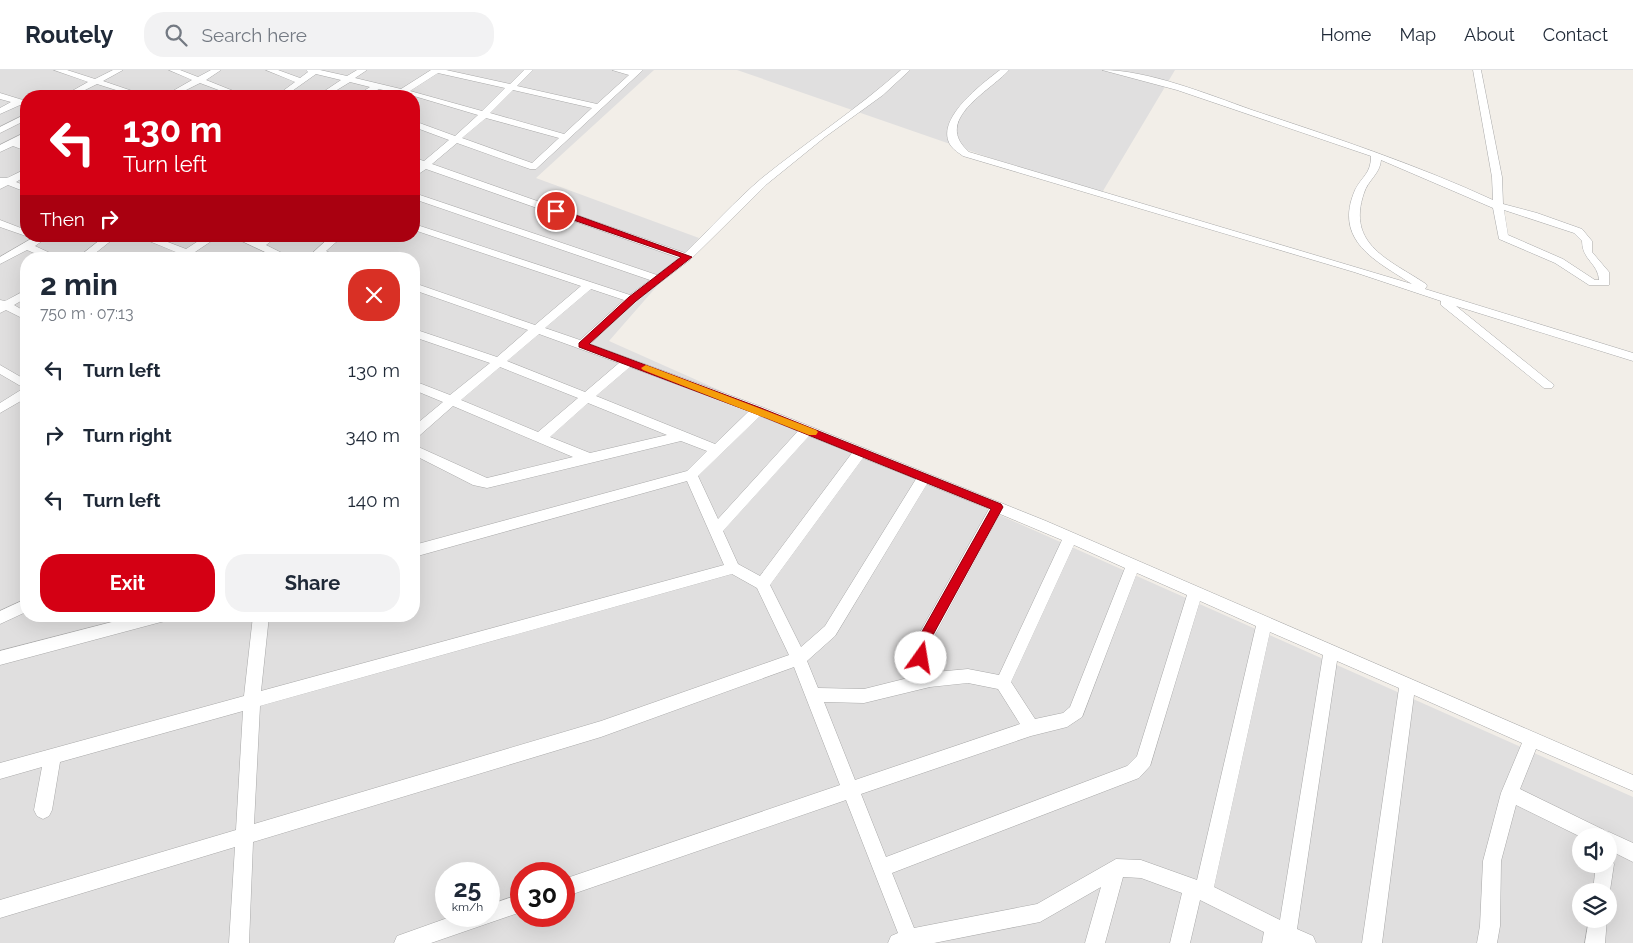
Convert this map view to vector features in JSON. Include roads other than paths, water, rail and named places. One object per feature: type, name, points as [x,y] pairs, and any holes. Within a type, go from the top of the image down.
[{"type":"street","points":[[58,70],[122,90]]},
{"type":"street","points":[[79,90],[119,70]]},
{"type":"street","points":[[172,70],[226,90]]},
{"type":"street","points":[[180,90],[217,70]]},
{"type":"street","points":[[270,70],[301,81]]},
{"type":"street","points":[[330,90],[363,70]]},
{"type":"street","points":[[405,90],[436,70],[598,107]]},
{"type":"street","points":[[420,169],[457,139],[529,70]]},
{"type":"street","points":[[616,70],[637,72]]},
{"type":"street","points":[[582,345],[632,299],[687,257],[764,182],[822,135],[880,93],[906,70]]},
{"type":"street","points":[[1005,70],[962,107],[955,117],[952,142],[956,148],[966,154],[1243,235],[1633,357]]},
{"type":"street","points":[[1106,70],[1180,88],[1376,155],[1455,186],[1498,206],[1534,215],[1578,232],[1587,241],[1587,252],[1604,272],[1605,283],[1593,283],[1559,261],[1504,237],[1498,206],[1497,178],[1477,70]]},
{"type":"street","points":[[288,90],[313,71],[388,90]]},
{"type":"street","points":[[420,126],[533,167],[637,72]]},
{"type":"street","points":[[371,90],[378,86]]},
{"type":"street","points":[[0,96],[20,102]]},
{"type":"street","points":[[420,99],[484,114],[566,137]]},
{"type":"street","points":[[0,111],[20,104]]},
{"type":"street","points":[[0,130],[20,120]]},
{"type":"street","points":[[0,148],[20,137]]},
{"type":"street","points":[[12,142],[20,145]]},
{"type":"street","points":[[1376,155],[1376,170],[1361,188],[1354,216],[1358,236],[1378,256],[1480,328],[1548,385]]},
{"type":"street","points":[[420,163],[687,257]]},
{"type":"street","points":[[3,182],[20,175]]},
{"type":"street","points":[[3,182],[20,187]]},
{"type":"street","points":[[420,198],[659,279]]},
{"type":"street","points":[[0,223],[20,231]]},
{"type":"street","points":[[420,229],[632,299]]},
{"type":"street","points":[[0,261],[33,242]]},
{"type":"street","points":[[90,252],[104,242]]},
{"type":"street","points":[[159,242],[187,252],[204,242]]},
{"type":"street","points":[[249,242],[272,252]]},
{"type":"street","points":[[257,246],[263,242]]},
{"type":"street","points":[[319,252],[331,242]]},
{"type":"street","points":[[28,246],[42,252]]},
{"type":"street","points":[[420,428],[589,285]]},
{"type":"street","points":[[420,288],[758,410],[997,507],[1633,783]]},
{"type":"street","points":[[2,306],[20,296]]},
{"type":"street","points":[[2,306],[20,314]]},
{"type":"street","points":[[420,335],[497,362],[717,450]]},
{"type":"street","points":[[541,437],[629,362]]},
{"type":"street","points":[[0,369],[20,381]]},
{"type":"street","points":[[420,387],[452,399],[588,458]]},
{"type":"street","points":[[0,409],[20,396]]},
{"type":"street","points":[[420,549],[691,475],[758,410]]},
{"type":"street","points":[[716,530],[807,430]]},
{"type":"street","points":[[420,453],[478,481],[487,483],[681,436]]},
{"type":"street","points":[[762,584],[860,452]]},
{"type":"street","points":[[691,475],[733,568],[762,584],[798,659],[881,868],[906,941],[1040,913],[1116,868],[1141,870],[1199,890],[1278,935],[1306,943]]},
{"type":"street","points":[[0,909],[601,729],[798,659],[830,631],[924,478]]},
{"type":"street","points":[[930,680],[921,658],[922,644],[997,507]]},
{"type":"street","points":[[1003,683],[1070,538]]},
{"type":"street","points":[[575,884],[1031,728],[1067,719],[1076,712],[1133,565]]},
{"type":"street","points":[[0,771],[733,568]]},
{"type":"street","points":[[881,868],[1133,772],[1144,760],[1195,592]]},
{"type":"street","points":[[0,618],[20,608]]},
{"type":"street","points":[[0,658],[138,622]]},
{"type":"street","points":[[239,943],[252,700],[260,622]]},
{"type":"street","points":[[1180,943],[1199,890],[1264,623]]},
{"type":"street","points":[[1278,935],[1331,652]]},
{"type":"street","points":[[813,695],[864,696],[930,680],[968,676],[1003,683],[1031,728]]},
{"type":"street","points":[[1372,943],[1408,685]]},
{"type":"street","points":[[1487,943],[1490,926],[1492,861],[1510,792],[1532,738]]},
{"type":"street","points":[[43,810],[53,755]]},
{"type":"street","points":[[1510,792],[1582,828]]},
{"type":"street","points":[[1617,845],[1633,853]]},
{"type":"street","points":[[1095,943],[1116,868]]},
{"type":"street","points":[[404,943],[450,927]]},
{"type":"street","points":[[1595,943],[1597,928]]}]
